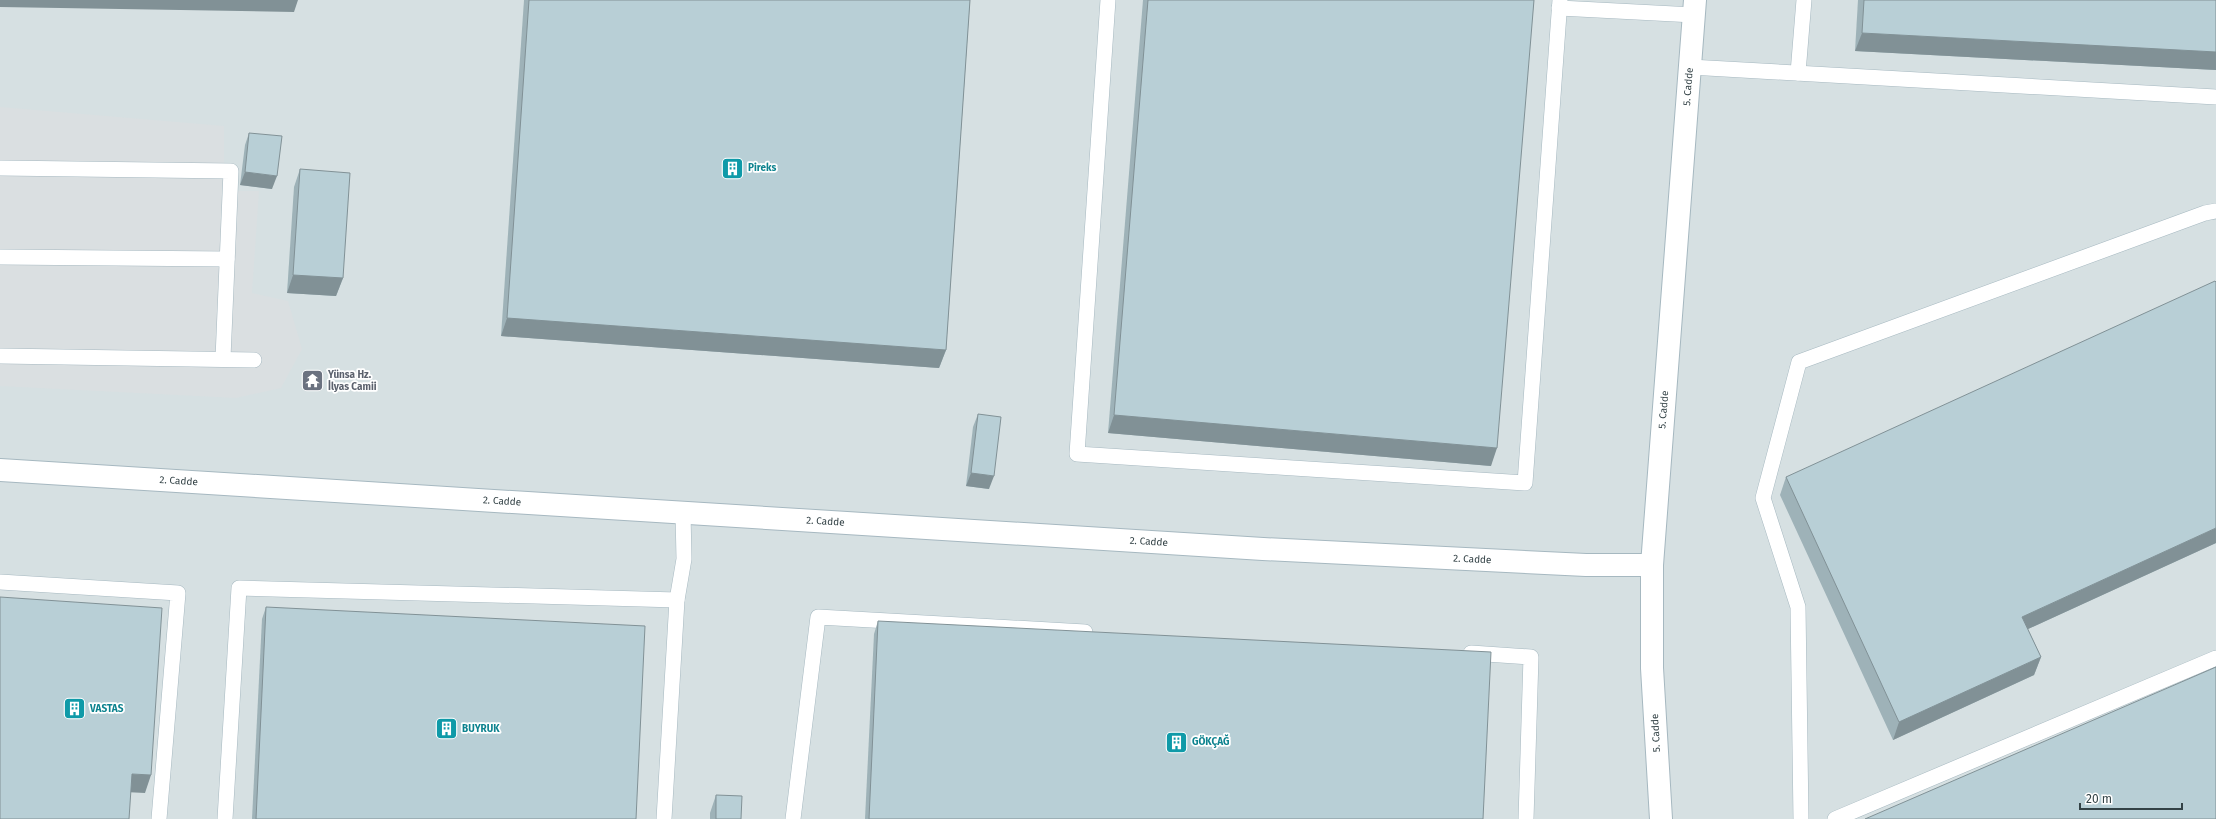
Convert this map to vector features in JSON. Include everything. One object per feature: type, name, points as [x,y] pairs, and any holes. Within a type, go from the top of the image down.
[{"type":"street","name":"5. Cadde","points":[[1661,819],[1652,668],[1652,565],[1694,8]]},
{"type":"street","name":"2. Cadde","points":[[0,470],[1264,549],[1578,565],[1652,565]]},
{"type":"lane","points":[[1108,0],[1076,454],[1525,483],[1560,4],[1694,8]]},
{"type":"lane","points":[[1798,73],[1804,0]]},
{"type":"lane","points":[[1690,67],[2216,97]]},
{"type":"lane","points":[[0,168],[232,171],[223,358]]},
{"type":"lane","points":[[1801,819],[1798,607],[1762,498],[1800,362],[2205,213],[2216,211]]},
{"type":"lane","points":[[0,257],[227,259]]},
{"type":"lane","points":[[0,356],[223,358],[254,360]]},
{"type":"lane","points":[[664,819],[677,600],[684,559],[683,513]]},
{"type":"lane","points":[[0,582],[178,593],[159,819]]},
{"type":"lane","points":[[225,819],[239,588],[677,600]]},
{"type":"lane","points":[[793,819],[818,617],[1103,633]]},
{"type":"lane","points":[[1460,653],[1531,657],[1526,819]]},
{"type":"lane","points":[[1835,819],[2216,658]]},
{"type":"shaded area","points":[[0,0],[2216,0],[2216,819],[0,819]]},
{"type":"shaded area","points":[[0,107],[224,126],[224,191],[259,191],[252,293],[288,301],[302,349],[281,388],[236,398],[0,386]]},
{"type":"building","name":"Pireks","points":[[529,0],[970,0],[946,350],[507,318]]},
{"type":"building","points":[[1148,0],[1534,0],[1497,448],[1114,415]]},
{"type":"building","points":[[1864,0],[2216,0],[2216,52],[1862,33]]},
{"type":"building","points":[[249,133],[282,136],[277,176],[245,172]]},
{"type":"building","points":[[300,169],[350,173],[343,278],[293,275]]},
{"type":"building","points":[[2215,281],[2216,528],[2022,617],[2041,657],[1899,722],[1786,477]]},
{"type":"building","points":[[978,414],[1001,417],[994,476],[971,473]]},
{"type":"building","name":"VASTAS","points":[[0,597],[162,608],[151,775],[132,774],[129,819],[0,819]]},
{"type":"building","name":"BUYRUK","points":[[266,607],[645,626],[636,819],[256,819]]},
{"type":"building","name":"GÖKÇAĞ","points":[[878,621],[1491,652],[1483,819],[869,819]]},
{"type":"building","points":[[2216,667],[2216,819],[1865,819]]},
{"type":"building","points":[[716,795],[742,796],[741,819],[716,819]]},
{"type":"place","name":"Pireks","points":[[733,168]]},
{"type":"place","name":"Yünsa Hz. İlyas Camii","points":[[312,381]]},
{"type":"place","name":"VASTAS","points":[[75,709]]},
{"type":"place","name":"BUYRUK","points":[[446,729]]},
{"type":"place","name":"GÖKÇAĞ","points":[[1176,742]]}]
